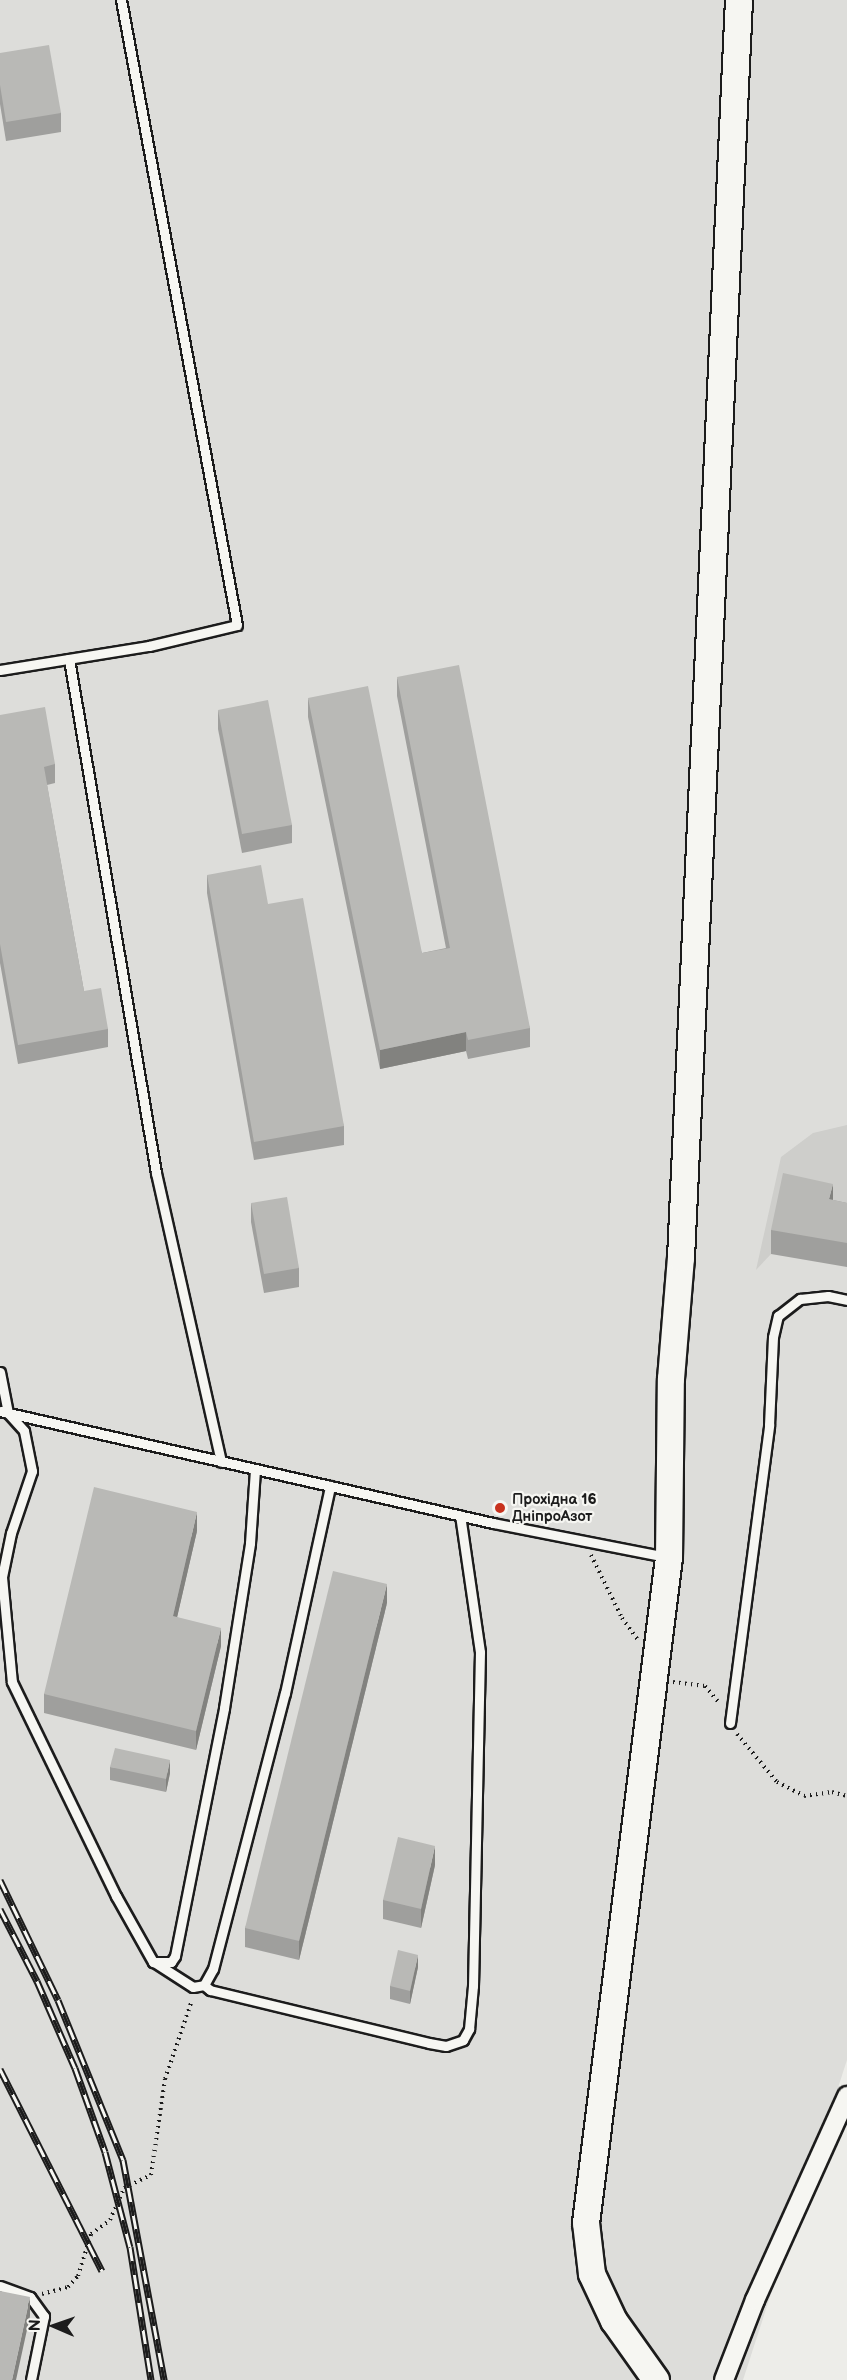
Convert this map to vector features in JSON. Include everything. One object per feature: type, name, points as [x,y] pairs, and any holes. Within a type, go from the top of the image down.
[{"type":"street","points":[[656,2380],[614,2321],[592,2274],[586,2223],[669,1558],[671,1379],[681,1258],[740,0]]},
{"type":"street","points":[[724,2380],[755,2300],[847,2096]]},
{"type":"lane","points":[[0,670],[237,626],[121,0]]},
{"type":"lane","points":[[69,658],[156,1173],[221,1462]]},
{"type":"lane","points":[[730,1723],[769,1425],[778,1316],[800,1299],[828,1296],[847,1300]]},
{"type":"lane","points":[[0,1372],[4,1412],[24,1431],[32,1471],[11,1533],[2,1577],[12,1682],[116,1896],[153,1962],[193,1988],[204,1986],[210,1990],[429,2043],[455,2044],[466,2034],[473,1986],[480,1652],[460,1515]]},
{"type":"lane","points":[[4,1412],[460,1515],[669,1558]]},
{"type":"lane","points":[[153,1962],[171,1962],[175,1956],[224,1708],[250,1544],[255,1469]]},
{"type":"lane","points":[[204,1986],[213,1969],[262,1786],[330,1486]]},
{"type":"lane","points":[[0,2286],[30,2297],[44,2316],[31,2380]]},
{"type":"path","points":[[586,1540],[622,1618],[675,1683],[705,1686],[730,1723],[777,1782],[804,1796],[832,1792],[847,1796]]},
{"type":"path","points":[[30,2297],[68,2287],[78,2276],[91,2234],[110,2220],[124,2188],[151,2175],[165,2079],[190,2008],[193,1988]]},
{"type":"shaded area","points":[[0,0],[847,0],[847,2060],[743,2380],[0,2380]]},
{"type":"shaded area","points":[[847,1125],[847,1228],[771,1254],[756,1270],[781,1157],[813,1133]]},
{"type":"building","points":[[49,45],[61,113],[6,122],[0,85],[0,53]]},
{"type":"building","points":[[459,665],[530,1028],[468,1040],[466,1032],[380,1050],[308,698],[368,686],[422,953],[450,948],[397,677]]},
{"type":"building","points":[[268,700],[292,825],[242,834],[218,710]]},
{"type":"building","points":[[45,707],[55,764],[44,767],[84,991],[101,988],[108,1029],[18,1045],[0,944],[0,715]]},
{"type":"building","points":[[261,865],[268,904],[303,898],[344,1126],[254,1142],[207,875]]},
{"type":"building","points":[[783,1173],[833,1184],[829,1199],[847,1203],[847,1243],[771,1230]]},
{"type":"building","points":[[287,1197],[299,1268],[264,1274],[251,1203]]},
{"type":"building","points":[[94,1487],[197,1512],[173,1616],[221,1628],[196,1731],[44,1694]]},
{"type":"building","points":[[333,1571],[387,1584],[299,1941],[245,1928]]},
{"type":"building","points":[[115,1748],[170,1760],[166,1779],[110,1767]]},
{"type":"building","points":[[398,1837],[435,1846],[421,1909],[383,1900]]},
{"type":"building","points":[[398,1950],[418,1955],[410,1991],[390,1986]]},
{"type":"building","points":[[0,2291],[30,2297],[12,2380],[0,2380]]},
{"type":"railway","points":[[0,1880],[58,2000],[123,2160],[164,2380]]},
{"type":"railway","points":[[0,1909],[37,1981],[75,2068],[105,2152],[130,2247],[151,2380]]},
{"type":"railway","points":[[0,2069],[102,2271]]},
{"type":"place","name":"Прохідна 16 ДніпроАзот","points":[[500,1508]]}]
